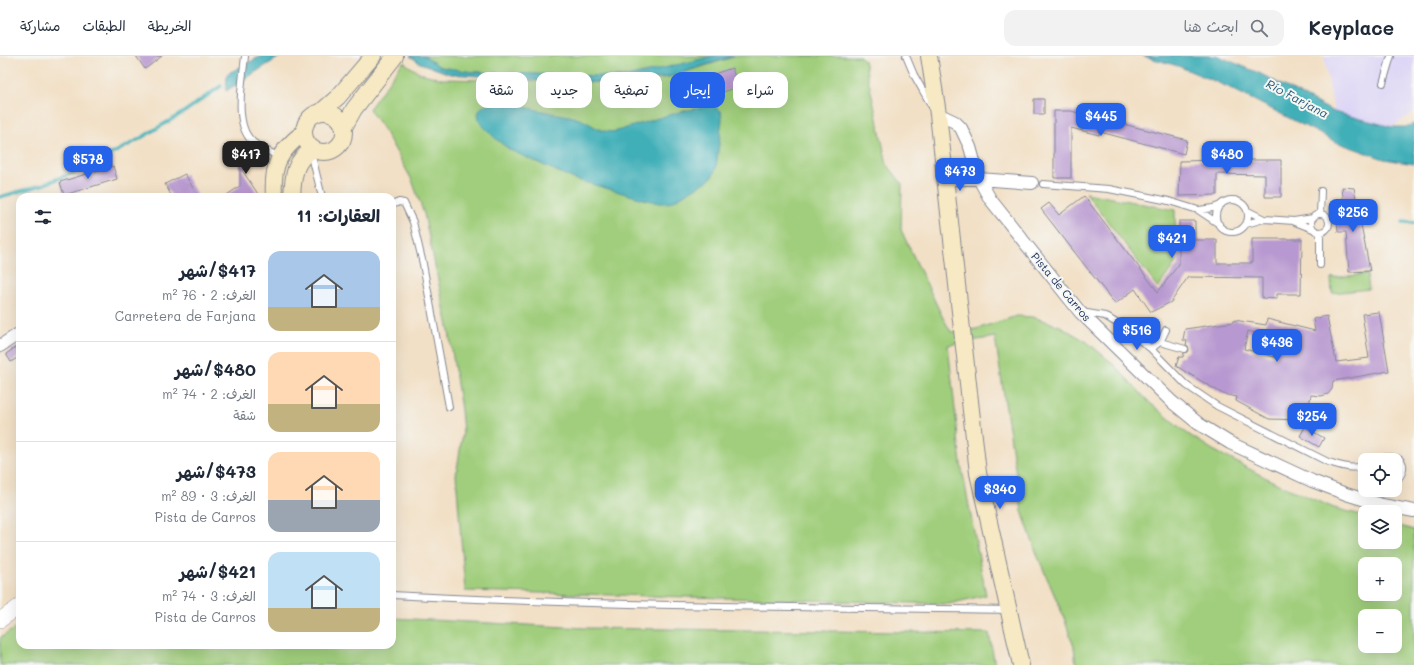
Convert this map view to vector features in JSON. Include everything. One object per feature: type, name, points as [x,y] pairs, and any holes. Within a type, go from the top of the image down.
[{"type":"main road","points":[[312,150],[307,142],[304,132],[307,121],[311,116],[322,111],[338,97],[373,56]]},
{"type":"main road","points":[[292,193],[295,169],[301,159],[312,150],[326,152],[336,147],[343,138],[344,127],[354,109],[393,57]]},
{"type":"main road","points":[[930,63],[938,114],[944,179],[966,357],[978,473],[984,504],[1010,610],[1021,665]]},
{"type":"main road","points":[[322,111],[338,117],[344,127]]},
{"type":"main road","points":[[274,193],[274,180],[279,156],[304,132]]},
{"type":"street","name":"Pista de Carros","points":[[938,114],[955,122],[961,128],[970,147],[979,179],[990,199],[1080,312],[1172,402],[1199,424],[1230,443],[1312,481],[1346,494],[1382,505],[1414,511]]},
{"type":"street","points":[[944,179],[979,179],[1038,183]]},
{"type":"street","points":[[0,346],[16,336]]},
{"type":"street","points":[[0,620],[16,609]]},
{"type":"lane","points":[[245,56],[241,118],[245,132],[252,141],[279,156]]},
{"type":"lane","name":"Pista de Carros","points":[[906,56],[925,95],[938,114]]},
{"type":"lane","points":[[1383,83],[1391,56]]},
{"type":"lane","points":[[312,150],[321,193]]},
{"type":"lane","points":[[1038,183],[1109,189],[1169,201],[1198,210],[1219,224]]},
{"type":"lane","points":[[1320,214],[1321,191]]},
{"type":"lane","points":[[1198,210],[1213,208],[1225,201],[1236,200],[1241,202],[1248,211],[1264,219]]},
{"type":"lane","points":[[396,203],[404,203],[413,222],[423,264],[449,407]]},
{"type":"lane","points":[[1220,205],[1216,218],[1223,229],[1229,232],[1242,229],[1246,224],[1248,211]]},
{"type":"lane","points":[[1246,224],[1264,219],[1294,221],[1313,218],[1320,214]]},
{"type":"lane","points":[[1294,221],[1320,232],[1327,229],[1329,221],[1324,215],[1320,214]]},
{"type":"lane","points":[[1313,218],[1311,223],[1313,229]]},
{"type":"lane","points":[[1320,232],[1320,265]]},
{"type":"lane","points":[[1080,312],[1097,314],[1111,319],[1150,348],[1186,385],[1217,406],[1328,462],[1343,466],[1358,467]]},
{"type":"lane","points":[[1150,348],[1160,342],[1166,330]]},
{"type":"lane","points":[[1160,342],[1185,349]]},
{"type":"lane","points":[[1402,462],[1404,470],[1402,475]]},
{"type":"lane","points":[[396,595],[507,601],[1010,610]]},
{"type":"shaded area","points":[[1324,56],[1414,56],[1414,112],[1392,127],[1334,112]]},
{"type":"green space","points":[[421,56],[715,56],[670,70],[658,72],[600,72],[600,76],[592,76],[592,72],[536,72],[536,75],[530,75],[528,75],[528,72],[478,72],[460,71],[440,67]]},
{"type":"green space","points":[[737,56],[860,56],[864,60],[887,164],[902,184],[901,230],[951,332],[976,329],[1017,316],[1033,317],[1060,326],[1087,342],[1111,362],[1150,403],[1188,434],[1213,450],[1278,484],[1334,508],[1358,514],[1358,549],[1402,549],[1402,527],[1414,530],[1414,665],[1076,665],[1074,647],[1063,615],[1038,557],[1022,511],[995,337],[948,345],[961,464],[986,595],[949,604],[465,591],[456,475],[463,431],[449,331],[424,214],[412,180],[385,132],[369,109],[403,62],[420,73],[442,79],[476,80],[476,108],[528,108],[528,81],[536,81],[536,108],[592,108],[592,82],[600,82],[600,108],[662,108],[662,78],[670,77],[670,108],[725,108],[725,72],[685,72]]},
{"type":"green space","points":[[1086,193],[1175,210],[1176,262],[1158,288]]},
{"type":"green space","points":[[1367,274],[1369,289],[1332,293],[1331,278]]},
{"type":"green space","points":[[396,618],[585,628],[989,633],[995,665],[0,665],[0,638],[16,628],[16,649],[396,649]]},
{"type":"water","points":[[261,56],[281,56],[226,91],[227,74]]},
{"type":"water","points":[[410,56],[425,56],[440,67],[476,72],[476,76],[450,74],[420,63]]},
{"type":"water","points":[[714,56],[734,56],[684,72],[670,72],[670,76],[662,78],[662,72],[648,72]]},
{"type":"water","name":"Río Farjana","points":[[1143,56],[1218,56],[1259,73],[1334,112],[1392,127],[1405,127],[1414,124],[1414,164],[1384,159],[1336,142],[1228,87],[1178,66]]},
{"type":"water","points":[[528,74],[536,74],[536,80],[528,80]]},
{"type":"water","points":[[592,76],[600,76],[600,82],[592,82]]},
{"type":"water","points":[[526,108],[570,116],[601,130],[613,132],[681,112],[702,108],[716,108],[721,111],[722,119],[716,168],[709,180],[675,200],[668,203],[660,203],[647,200],[574,179],[510,150],[480,123],[478,114],[480,109]]},
{"type":"building","points":[[136,56],[162,56],[145,69]]},
{"type":"building","points":[[732,68],[733,89],[725,91],[725,72],[720,72]]},
{"type":"building","points":[[1034,99],[1044,99],[1044,114],[1034,114]]},
{"type":"building","points":[[1054,111],[1071,111],[1187,140],[1184,154],[1100,132],[1099,135],[1071,128],[1071,178],[1054,178]]},
{"type":"building","points":[[250,145],[260,157],[242,170],[257,193],[230,193],[240,186],[240,152]]},
{"type":"building","points":[[1281,160],[1281,197],[1265,197],[1265,175],[1217,174],[1217,195],[1179,196],[1180,161]]},
{"type":"building","points":[[113,166],[117,179],[71,193],[63,193],[60,182]]},
{"type":"building","points":[[185,174],[196,193],[170,193],[165,184]]},
{"type":"building","points":[[1342,187],[1354,188],[1370,271],[1349,272],[1346,232],[1338,232],[1337,219],[1345,219]]},
{"type":"building","points":[[1084,196],[1158,292],[1179,264],[1179,221],[1195,221],[1195,240],[1217,240],[1217,263],[1252,263],[1252,239],[1302,239],[1301,294],[1277,294],[1277,299],[1262,298],[1262,278],[1188,277],[1171,302],[1151,312],[1135,289],[1115,304],[1041,209],[1049,203],[1059,215]]},
{"type":"building","points":[[1379,312],[1389,371],[1333,381],[1332,389],[1328,394],[1321,396],[1311,395],[1306,420],[1269,419],[1236,401],[1237,397],[1223,394],[1176,366],[1179,357],[1183,357],[1184,353],[1188,352],[1189,350],[1188,346],[1186,345],[1187,341],[1183,340],[1185,329],[1234,322],[1234,320],[1266,325],[1267,319],[1315,331],[1313,319],[1327,316],[1336,362],[1369,358],[1362,314]],"holes":[[[1248,331],[1279,339],[1275,357],[1244,349]]]},
{"type":"building","points":[[16,347],[16,359],[11,362],[6,354]]},
{"type":"building","points":[[1305,427],[1324,438],[1319,447],[1300,436]]},
{"type":"waterway","points":[[0,197],[42,185],[85,168],[136,141],[184,112],[221,86]]},
{"type":"waterway","points":[[1403,222],[1414,223]]}]
